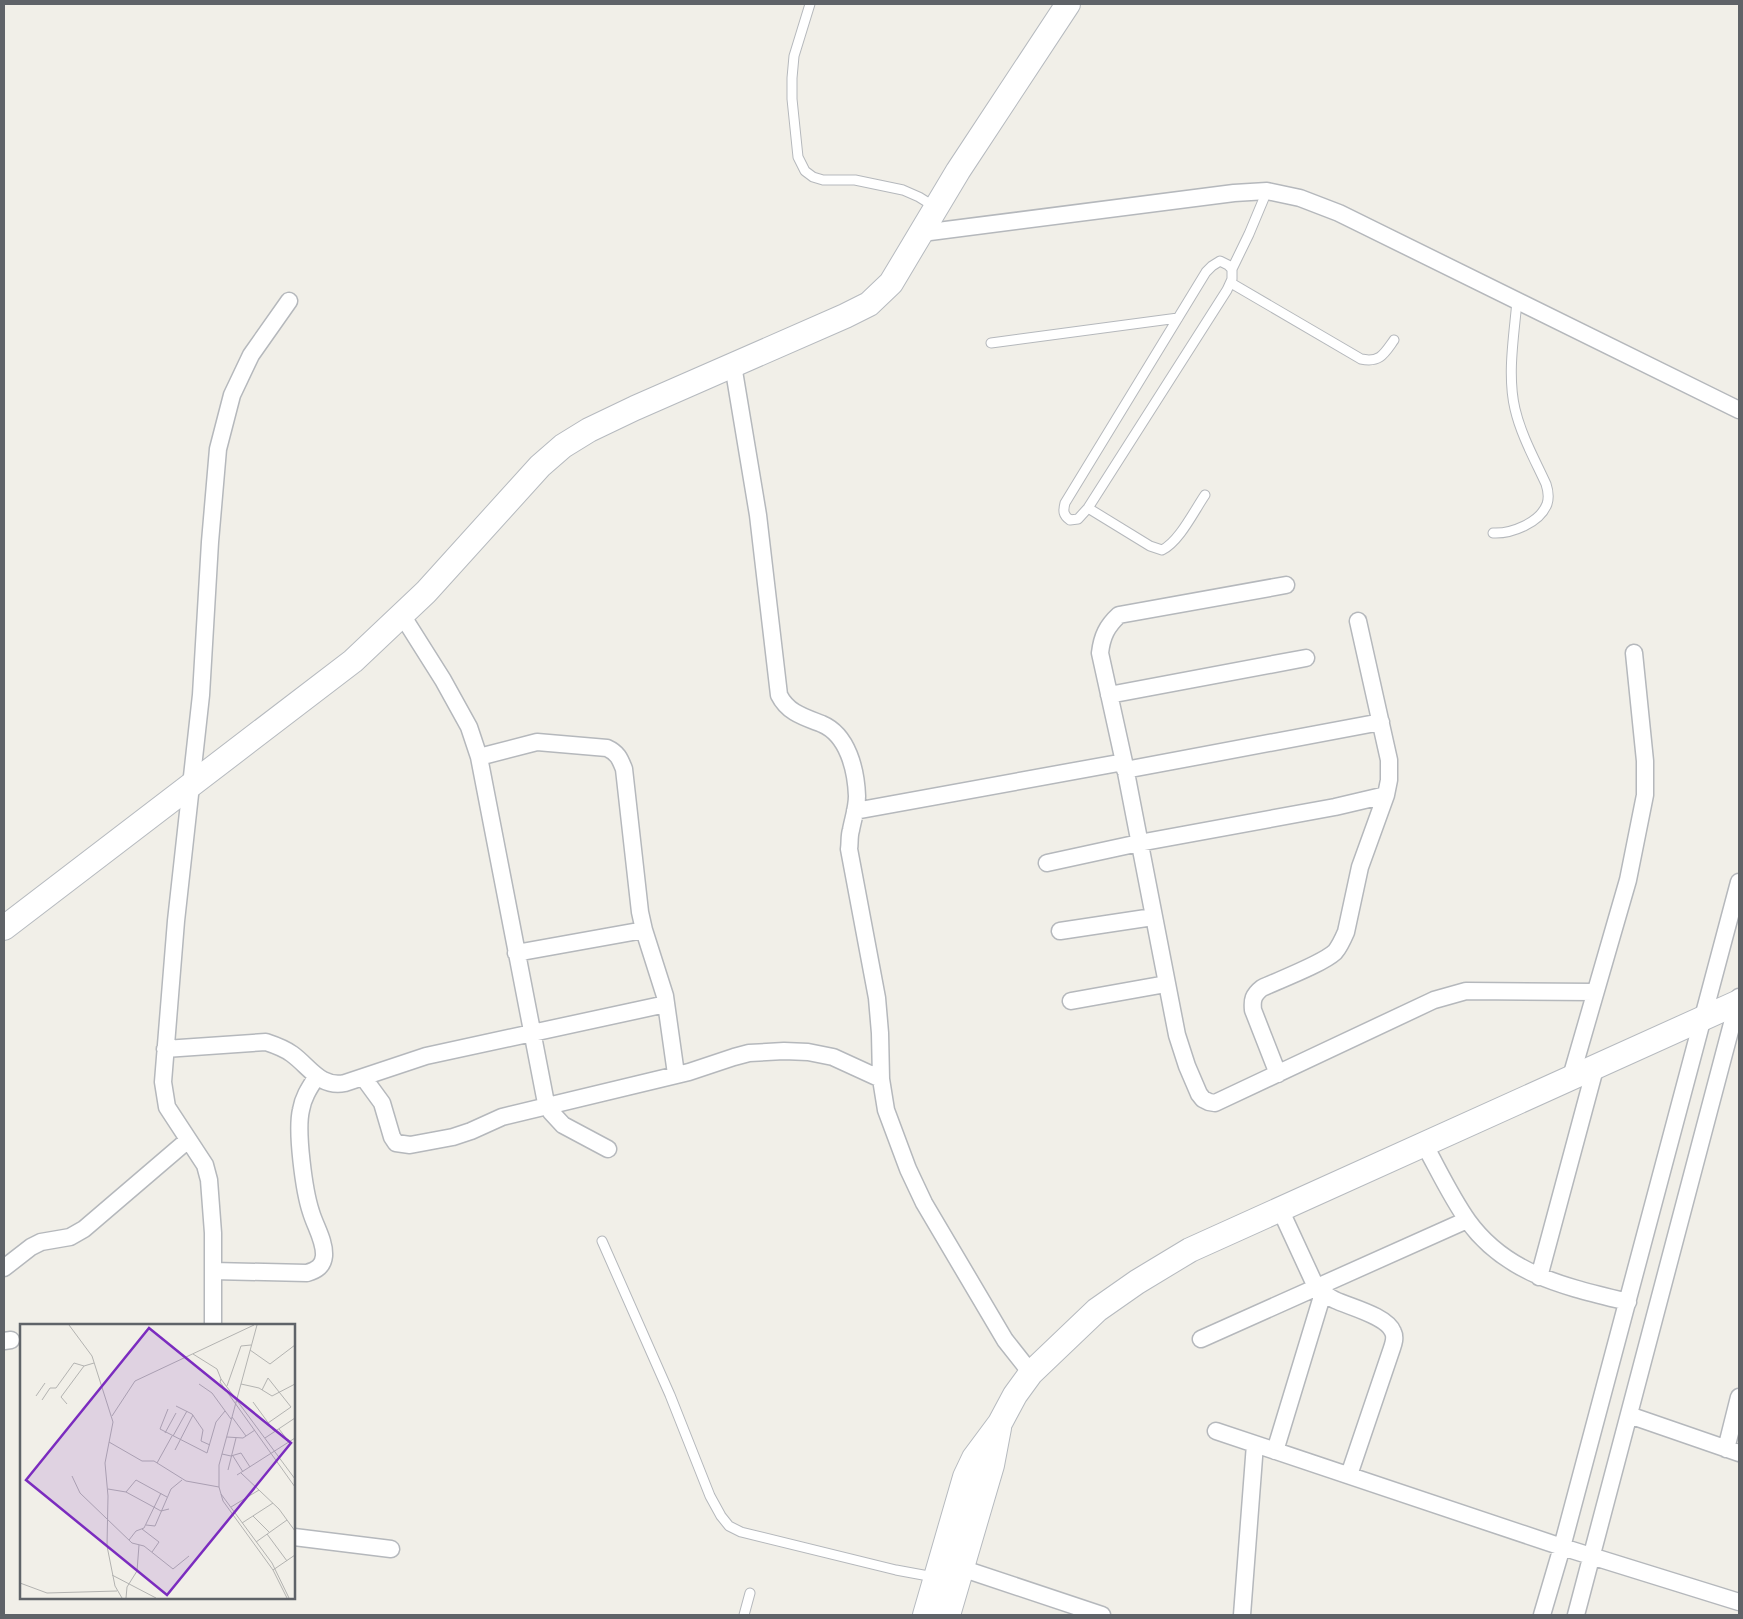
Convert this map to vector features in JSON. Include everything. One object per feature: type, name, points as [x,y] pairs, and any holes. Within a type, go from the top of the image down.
[{"type":"street","points":[[4,928],[353,661],[426,592],[540,466],[563,446],[589,430],[869,304],[891,283],[958,171],[1068,4]]},
{"type":"street","points":[[922,233],[1234,193],[1267,191],[1300,198],[1339,213],[1739,410]]},
{"type":"street","points":[[213,1324],[214,1233],[210,1180],[206,1165],[167,1107],[163,1082],[176,921],[200,695],[218,449],[232,395],[248,363],[289,301]]},
{"type":"street","points":[[733,365],[758,515],[779,695],[786,706],[796,714],[828,727],[838,735],[846,747],[851,762],[857,797],[850,832],[849,849],[876,998],[880,1033],[881,1079],[886,1110],[908,1168],[924,1203],[1005,1340],[1031,1373]]},
{"type":"street","points":[[1286,585],[1119,615],[1109,624],[1101,639],[1100,652],[1177,1034],[1187,1066],[1203,1099],[1215,1103],[1434,1000],[1466,991],[1595,992]]},
{"type":"street","points":[[402,616],[444,680],[469,727],[479,758],[531,1032],[547,1106],[563,1125],[608,1149]]},
{"type":"street","points":[[1278,1074],[1253,1010],[1252,1001],[1255,994],[1262,988],[1327,957],[1342,942],[1346,932],[1360,868],[1386,795],[1389,780],[1389,760],[1358,621]]},
{"type":"street","points":[[1571,1077],[1628,880],[1645,795],[1645,761],[1634,654]]},
{"type":"street","points":[[1109,695],[1306,658]]},
{"type":"street","points":[[855,812],[1381,722]]},
{"type":"street","points":[[479,758],[537,742],[607,748],[615,751],[620,758],[624,769],[640,912],[666,1004],[676,1074]]},
{"type":"street","points":[[1047,863],[1139,843],[1335,807],[1386,795]]},
{"type":"street","points":[[1542,1615],[1628,1302],[1739,882]]},
{"type":"street","points":[[1060,931],[1153,917]]},
{"type":"street","points":[[516,953],[644,930]]},
{"type":"street","points":[[1071,1001],[1166,984]]},
{"type":"street","points":[[925,1615],[965,1477],[974,1458],[1000,1424],[1015,1395],[1031,1373],[1096,1310],[1137,1282],[1190,1250],[1739,1000]]},
{"type":"street","points":[[1576,1615],[1739,1000]]},
{"type":"street","points":[[166,1049],[266,1042],[292,1054],[326,1083],[335,1085],[426,1056],[666,1004]]},
{"type":"street","points":[[363,1077],[377,1093],[382,1103],[392,1137],[396,1143],[410,1146],[453,1137],[471,1132],[502,1118],[695,1070],[749,1053],[808,1052],[833,1057],[881,1079]]},
{"type":"street","points":[[1539,1276],[1596,1065]]},
{"type":"street","points":[[214,1270],[307,1273],[317,1270],[323,1263],[324,1246],[311,1211],[306,1190],[299,1124],[305,1095],[317,1076]]},
{"type":"street","points":[[4,1268],[31,1247],[42,1242],[70,1237],[84,1229],[188,1140]]},
{"type":"street","points":[[1424,1144],[1467,1220],[1497,1252],[1539,1276],[1564,1286],[1628,1302]]},
{"type":"street","points":[[1280,1208],[1320,1290],[1335,1300],[1384,1321],[1394,1332],[1391,1351],[1349,1476]]},
{"type":"street","points":[[1201,1339],[1320,1290],[1467,1220]]},
{"type":"street","points":[[1275,1451],[1320,1290]]},
{"type":"street","points":[[1629,1416],[1732,1451],[1739,1397]]},
{"type":"street","points":[[948,1615],[992,1465],[1000,1424]]},
{"type":"street","points":[[1216,1431],[1562,1547],[1738,1596]]},
{"type":"street","points":[[1242,1615],[1255,1444]]},
{"type":"street","points":[[295,1537],[391,1549]]},
{"type":"street","points":[[961,1568],[1102,1615]]},
{"type":"lane","points":[[810,4],[794,56],[792,78],[792,99],[798,158],[805,171],[813,177],[823,180],[855,180],[903,190],[919,197],[936,208]]},
{"type":"lane","points":[[1232,269],[1220,261],[1212,266],[1064,503],[1065,517],[1070,520],[1078,519],[1088,508],[1231,283],[1232,269],[1267,191]]},
{"type":"lane","points":[[1231,283],[1361,358],[1371,361],[1383,356],[1394,340]]},
{"type":"lane","points":[[1493,533],[1503,534],[1515,531],[1530,523],[1542,512],[1547,504],[1548,492],[1546,484],[1524,438],[1515,410],[1512,367],[1517,301]]},
{"type":"lane","points":[[991,343],[1178,318]]},
{"type":"lane","points":[[1088,508],[1150,546],[1162,550],[1175,539],[1205,495]]},
{"type":"lane","points":[[602,1241],[670,1395],[710,1496],[729,1526],[741,1532],[935,1578]]},
{"type":"lane","points":[[744,1615],[750,1593]]}]
